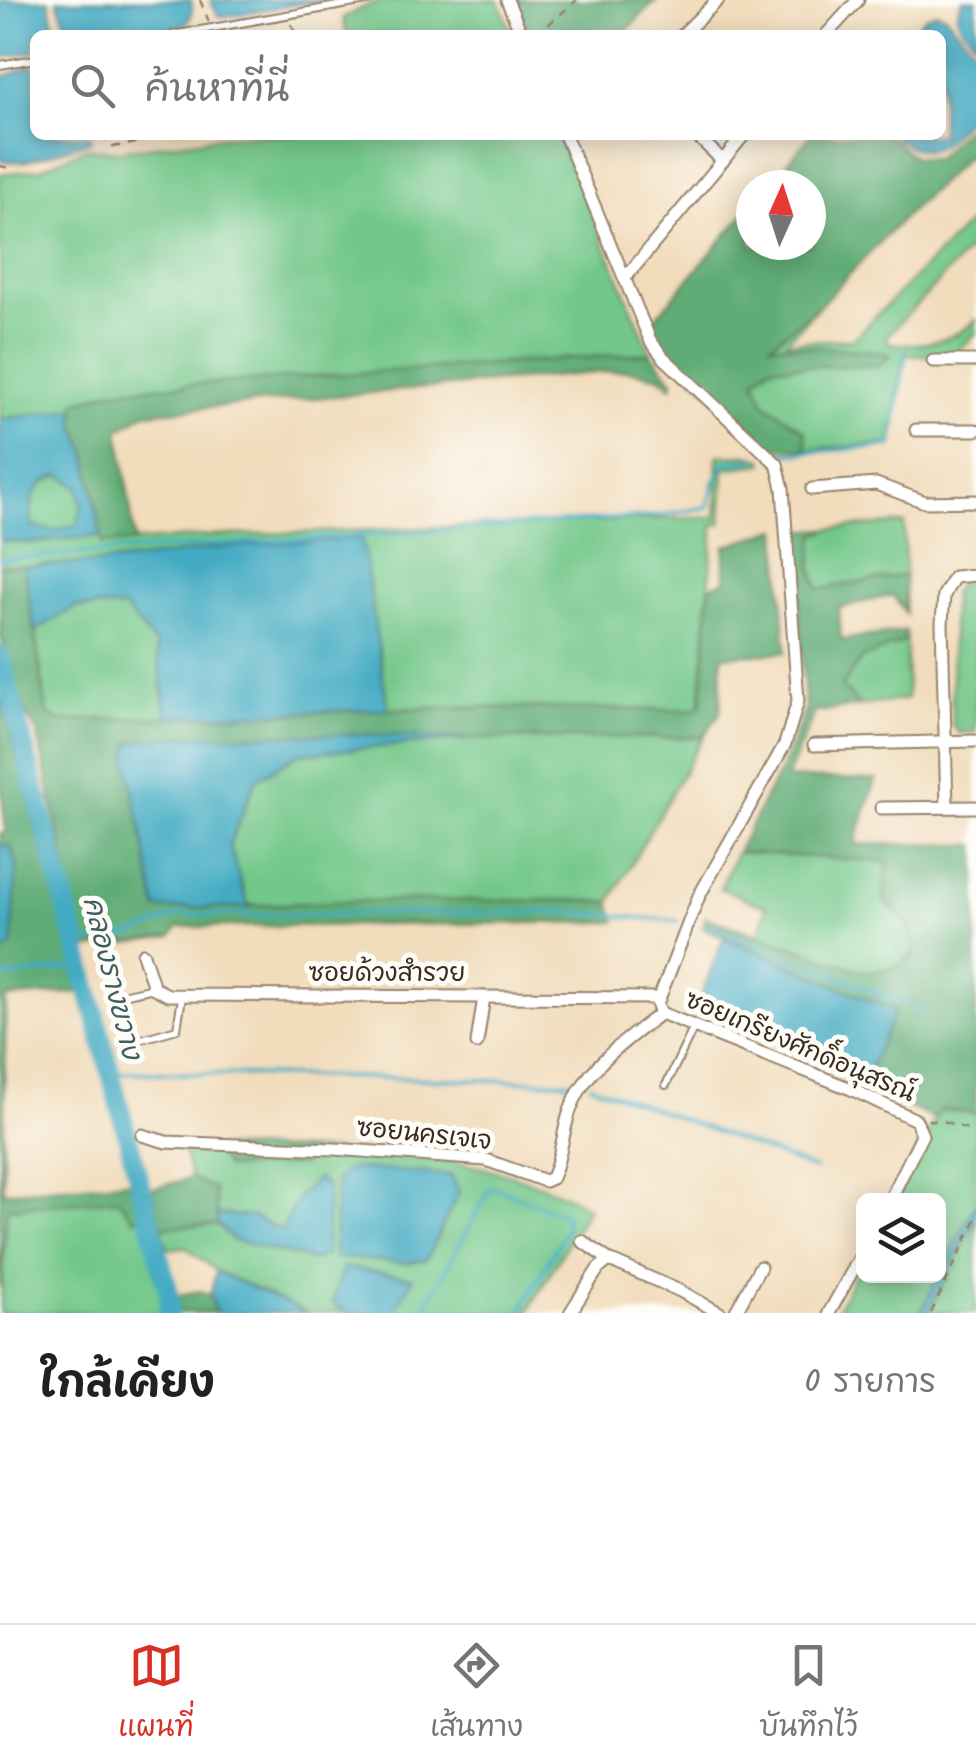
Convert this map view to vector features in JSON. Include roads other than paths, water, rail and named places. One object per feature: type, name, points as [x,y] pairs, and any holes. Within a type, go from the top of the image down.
[{"type":"street","points":[[507,0],[520,30]]},
{"type":"street","points":[[687,30],[718,0]]},
{"type":"street","points":[[831,30],[858,0]]},
{"type":"street","name":"ซอยเกรียงศักดิ์อนุสรณ์","points":[[567,140],[650,340],[777,464],[781,473],[798,701],[785,744],[699,896],[657,1004],[662,1013],[916,1120],[922,1135],[893,1193]]},
{"type":"street","points":[[701,140],[723,161]]},
{"type":"street","points":[[626,277],[740,140]]},
{"type":"street","points":[[933,361],[976,360]]},
{"type":"street","points":[[916,430],[976,430]]},
{"type":"street","points":[[812,489],[876,484],[925,502],[976,501]]},
{"type":"street","points":[[948,807],[944,594],[954,577],[976,576]]},
{"type":"street","points":[[814,744],[976,741]]},
{"type":"street","points":[[881,808],[976,808]]},
{"type":"street","points":[[144,954],[154,988]]},
{"type":"street","name":"ซอยด้วงสำรวย","points":[[154,988],[182,996],[658,998]]},
{"type":"street","points":[[477,1043],[484,997]]},
{"type":"street","name":"ซอยนครเจเจ","points":[[142,1135],[166,1142],[486,1160],[545,1181],[552,1178],[558,1166],[568,1118],[584,1080],[662,1013]]},
{"type":"street","points":[[582,1241],[609,1260],[680,1290],[720,1313]]},
{"type":"street","points":[[570,1313],[598,1269],[609,1260]]},
{"type":"street","points":[[829,1313],[856,1264]]},
{"type":"street","points":[[736,1313],[760,1267]]},
{"type":"lane","points":[[200,30],[372,0]]},
{"type":"lane","points":[[0,65],[30,60]]},
{"type":"lane","points":[[122,995],[154,988]]},
{"type":"lane","points":[[142,1038],[177,1030],[182,996]]},
{"type":"lane","points":[[666,1085],[694,1027]]},
{"type":"water","points":[[0,0],[49,0],[55,30],[30,30],[30,53],[0,58]]},
{"type":"water","points":[[57,0],[191,0],[187,22],[171,30],[68,30]]},
{"type":"water","points":[[210,0],[326,0],[218,16]]},
{"type":"water","points":[[963,0],[976,0],[976,43],[958,18]]},
{"type":"water","points":[[936,12],[945,15],[976,51],[976,109],[946,140],[946,30],[913,30]]},
{"type":"water","points":[[30,66],[30,140],[91,141],[24,162],[1,161],[0,78]]},
{"type":"water","points":[[899,140],[946,140],[929,150]]},
{"type":"water","points":[[76,409],[74,423],[87,453],[101,536],[29,543],[0,541],[0,419]],"holes":[[[60,475],[78,487],[82,506],[78,524],[55,531],[32,527],[32,501],[43,483]]]},
{"type":"water","points":[[362,538],[388,709],[167,717],[156,645],[124,608],[76,607],[35,631],[24,566],[124,561],[224,547]]},
{"type":"water","points":[[358,734],[466,739],[298,754],[256,780],[229,845],[249,907],[157,909],[127,758],[131,742],[185,736]]},
{"type":"water","points":[[0,845],[10,846],[17,865],[12,946],[0,954]]},
{"type":"water","points":[[724,937],[895,1011],[867,1073],[698,1004]]},
{"type":"water","points":[[355,1168],[451,1175],[459,1192],[426,1260],[403,1263],[334,1257],[336,1180]]},
{"type":"water","points":[[317,1178],[328,1187],[326,1256],[312,1260],[233,1240],[218,1225],[217,1214],[254,1217],[282,1231],[298,1197]]},
{"type":"water","points":[[976,1203],[976,1219],[946,1278],[946,1262]]},
{"type":"water","points":[[343,1267],[413,1278],[394,1313],[347,1313],[332,1303]]},
{"type":"water","points":[[216,1271],[307,1313],[216,1313],[210,1296]]},
{"type":"water","points":[[935,1283],[943,1283],[928,1313],[920,1313]]},
{"type":"waterway","points":[[779,454],[892,446],[906,351]]},
{"type":"waterway","points":[[0,559],[657,516],[708,507],[714,483],[725,463],[757,459]]},
{"type":"waterway","name":"คลองรางขวาง","points":[[0,656],[169,1293],[169,1313]]},
{"type":"waterway","points":[[74,944],[134,934],[178,915],[572,912],[677,921]]},
{"type":"waterway","points":[[706,925],[924,1011]]},
{"type":"waterway","points":[[0,978],[80,967]]},
{"type":"waterway","points":[[109,1072],[572,1082]]},
{"type":"waterway","points":[[591,1085],[815,1169]]},
{"type":"waterway","points":[[422,1313],[490,1189],[566,1216],[565,1232],[519,1313]]}]
